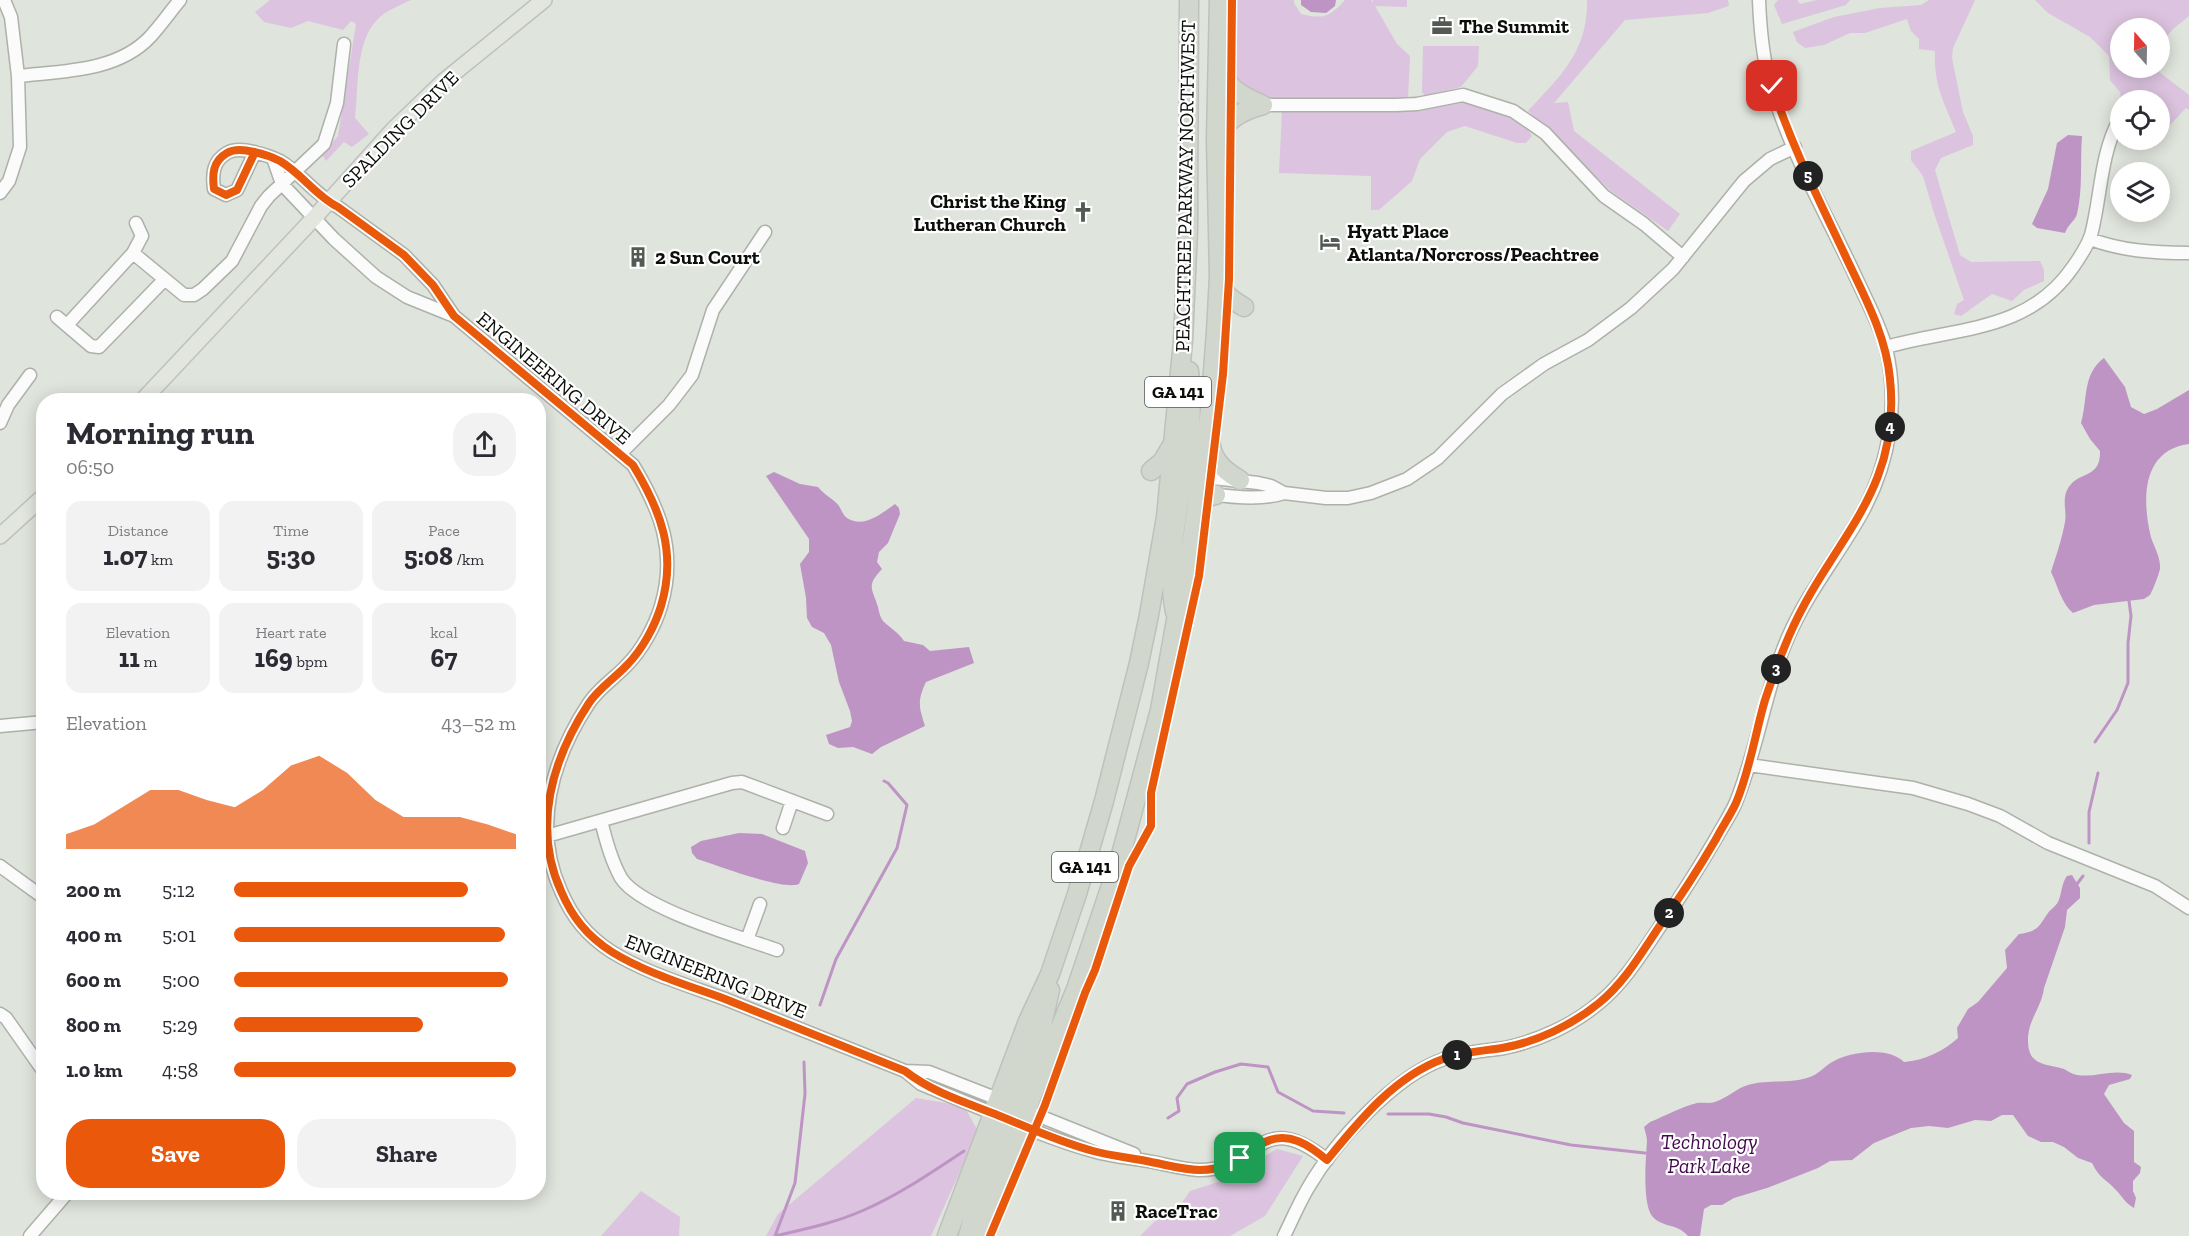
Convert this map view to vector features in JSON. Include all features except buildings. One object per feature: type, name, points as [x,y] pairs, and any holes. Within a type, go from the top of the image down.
[{"type":"highway","name":"PEACHTREE PARKWAY NORTHWEST","points":[[947,1236],[1076,989],[1119,862],[1160,710],[1176,620],[1186,584],[1196,514],[1183,482],[1173,444],[1183,341],[1188,230],[1189,0]]},
{"type":"highway","points":[[1214,0],[1219,26]]},
{"type":"highway","name":"PEACHTREE PARKWAY NORTHWEST","points":[[979,1236],[1010,1112],[1029,1021],[1050,974],[1091,850],[1139,663],[1161,549],[1209,410],[1219,276],[1216,139],[1220,0]]},
{"type":"highway","points":[[1218,63],[1230,87],[1239,94],[1263,105]]},
{"type":"highway","points":[[1216,139],[1225,125],[1236,115],[1263,105]]},
{"type":"highway","points":[[1216,332],[1227,315],[1244,307],[1228,296],[1220,283],[1219,276]]},
{"type":"highway","points":[[1176,620],[1171,567],[1183,482],[1191,391],[1183,341]]},
{"type":"highway","points":[[1209,410],[1210,441],[1214,457],[1220,466],[1240,480]]},
{"type":"highway","points":[[1151,471],[1162,462],[1173,444]]},
{"type":"highway","points":[[1196,514],[1203,498],[1216,495]]},
{"type":"highway","points":[[968,1236],[980,1191],[1010,1112]]},
{"type":"main road","name":"SPALDING DRIVE","points":[[149,393],[314,218],[393,130],[430,94],[544,0]]},
{"type":"main road","points":[[0,536],[36,503]]},
{"type":"street","points":[[0,193],[9,181],[20,147],[18,75],[11,17],[4,0]]},
{"type":"street","points":[[18,75],[89,69],[123,56],[149,38],[180,0]]},
{"type":"street","points":[[1284,1236],[1307,1190],[1327,1160],[1387,1094],[1400,1083],[1423,1068],[1452,1057],[1531,1041],[1573,1021],[1603,1000],[1623,980],[1696,874],[1735,806],[1749,765],[1765,701],[1788,639],[1815,585],[1862,513],[1883,465],[1892,406],[1886,347],[1782,118],[1768,75],[1759,0]]},
{"type":"street","points":[[1761,29],[1767,0]]},
{"type":"street","points":[[133,253],[184,295],[194,295],[203,289],[232,261],[261,206],[324,144],[337,103],[344,44]]},
{"type":"street","points":[[1263,105],[1417,104],[1463,95],[1513,111],[1545,133],[1604,196],[1644,224],[1683,257]]},
{"type":"street","points":[[1886,347],[2007,319],[2031,309],[2057,288],[2084,252],[2090,239],[2110,143]]},
{"type":"street","points":[[1183,482],[1240,480],[1271,486],[1284,493],[1326,498],[1355,497],[1383,490],[1422,470],[1443,453],[1502,394],[1544,364],[1588,340],[1631,308],[1683,257],[1744,181],[1770,159],[1795,147]]},
{"type":"street","name":"ENGINEERING DRIVE","points":[[255,152],[273,158],[294,171],[328,202],[339,207],[404,255],[433,285],[454,316],[633,465],[644,483],[662,524],[668,547],[665,590],[657,618],[636,654],[590,701],[576,724],[556,771],[548,799],[549,860],[570,912],[584,930],[613,952],[654,972],[905,1071],[921,1084],[1010,1112]]},
{"type":"street","points":[[273,158],[282,184]]},
{"type":"street","name":"ENGINEERING DRIVE","points":[[282,184],[334,239],[376,277],[407,297],[454,316]]},
{"type":"street","points":[[136,223],[142,236],[133,253],[62,321],[91,346],[99,347],[164,280]]},
{"type":"street","points":[[620,454],[669,405],[692,375],[714,310],[765,232]]},
{"type":"street","points":[[2090,239],[2119,248],[2159,253],[2189,253]]},
{"type":"street","points":[[0,423],[8,405],[30,375]]},
{"type":"street","points":[[1183,482],[1216,495],[1259,498],[1284,493]]},
{"type":"street","points":[[0,726],[36,723]]},
{"type":"street","points":[[1749,765],[1913,788],[1968,804],[2000,816],[2048,843],[2155,886],[2189,908]]},
{"type":"street","points":[[547,836],[742,782],[827,814]]},
{"type":"street","points":[[783,828],[792,801]]},
{"type":"street","points":[[601,821],[610,853],[622,880],[648,900],[677,914],[777,950]]},
{"type":"street","points":[[0,866],[36,892]]},
{"type":"street","points":[[747,940],[760,904]]},
{"type":"street","points":[[0,1014],[6,1018],[36,1061]]},
{"type":"street","name":"ENGINEERING DRIVE","points":[[905,1071],[929,1072],[1095,1152],[1184,1169],[1213,1169],[1228,1164],[1265,1142],[1278,1138],[1293,1138],[1308,1145],[1327,1160]]},
{"type":"street","points":[[30,1236],[61,1200]]},
{"type":"shaded area","points":[[270,0],[411,0],[385,13],[375,22],[363,46],[355,118],[369,134],[352,147],[344,142],[326,161],[322,154],[338,136],[356,24],[351,21],[343,30],[308,21],[291,28],[264,22],[255,12]]},
{"type":"shaded area","points":[[1236,0],[1294,0],[1301,14],[1320,17],[1330,14],[1345,0],[1371,0],[1373,3],[1373,0],[1407,0],[1407,7],[1375,6],[1397,44],[1410,56],[1408,98],[1271,100],[1249,96],[1236,78]]},
{"type":"shaded area","points":[[1587,0],[1728,0],[1729,6],[1708,13],[1625,20],[1554,103],[1568,102],[1574,131],[1680,214],[1668,231],[1611,191],[1528,111],[1561,74],[1577,49],[1583,34]]},
{"type":"shaded area","points":[[1778,0],[1797,0],[1800,4],[1817,0],[1850,0],[1846,5],[1782,24],[1774,5]]},
{"type":"shaded area","points":[[1929,0],[1975,0],[1953,48],[1952,58],[1963,112],[1973,136],[1973,145],[1941,158],[1935,170],[1960,255],[1971,262],[2040,261],[2044,270],[2044,281],[2024,290],[2012,301],[1992,294],[1961,316],[1954,314],[1957,304],[1964,300],[1923,176],[1911,160],[1911,151],[1956,132],[1938,84],[1935,51],[1919,49],[1919,39],[1911,31],[1907,19],[1865,33],[1850,33],[1824,45],[1805,48],[1797,42],[1793,32],[1834,17],[1880,8],[1921,5]]},
{"type":"shaded area","points":[[2035,0],[2189,0],[2189,16],[2170,33],[2170,18],[2110,18],[2110,78],[2167,78],[2189,95],[2189,110],[2186,108],[2170,125],[2170,90],[2118,90],[2110,80],[2109,56],[2090,37],[2048,13]]},
{"type":"shaded area","points":[[1423,46],[1479,46],[1478,66],[1461,87],[1425,96],[1422,92]]},
{"type":"shaded area","points":[[1457,100],[1509,116],[1518,121],[1532,136],[1526,143],[1517,143],[1465,126],[1447,132],[1420,159],[1412,181],[1379,210],[1371,210],[1371,176],[1279,173],[1282,111],[1420,110]]},
{"type":"shaded area","points":[[916,1098],[964,1106],[978,1131],[931,1236],[766,1236],[778,1214]]},
{"type":"shaded area","points":[[1277,1149],[1303,1156],[1265,1216],[1230,1236],[1140,1236],[1160,1216],[1179,1207],[1190,1191],[1234,1177]]},
{"type":"shaded area","points":[[641,1191],[680,1217],[679,1236],[601,1236]]},
{"type":"water","points":[[1301,0],[1336,0],[1335,6],[1326,13],[1311,12],[1301,5]]},
{"type":"water","points":[[2068,135],[2082,136],[2081,175],[2077,214],[2065,233],[2037,228],[2032,224],[2048,189],[2057,143]]},
{"type":"water","points":[[2104,358],[2125,387],[2131,407],[2144,414],[2189,390],[2189,444],[2174,448],[2162,455],[2154,465],[2149,477],[2147,519],[2160,569],[2150,595],[2144,599],[2094,605],[2073,613],[2063,599],[2051,572],[2065,522],[2067,490],[2071,484],[2093,471],[2099,460],[2100,451],[2081,423],[2089,380],[2097,364]]},
{"type":"water","points":[[774,472],[800,484],[818,487],[837,504],[846,517],[853,521],[866,521],[895,504],[900,514],[888,543],[879,552],[877,562],[882,569],[872,583],[872,591],[881,618],[904,641],[923,645],[930,651],[969,647],[974,663],[926,682],[920,704],[925,726],[881,747],[872,754],[853,747],[838,748],[829,744],[826,735],[850,727],[852,721],[850,711],[839,682],[831,645],[824,633],[812,627],[807,618],[800,564],[809,552],[809,539],[766,476]]},
{"type":"water","points":[[739,833],[762,834],[805,851],[808,863],[799,884],[779,884],[750,876],[697,859],[692,853],[691,847],[701,841]]},
{"type":"water","name":"Technology Park Lake","points":[[2072,875],[2080,888],[2080,898],[2067,910],[2065,927],[2029,1030],[2028,1046],[2033,1058],[2038,1062],[2064,1069],[2075,1075],[2119,1072],[2132,1075],[2130,1079],[2109,1085],[2104,1094],[2124,1123],[2134,1131],[2134,1162],[2141,1167],[2140,1173],[2133,1181],[2136,1198],[2134,1208],[2100,1175],[2092,1163],[2078,1158],[2053,1142],[2041,1142],[2028,1136],[2013,1115],[2002,1115],[1991,1121],[1975,1120],[1948,1128],[1929,1126],[1911,1128],[1874,1143],[1852,1160],[1830,1161],[1767,1188],[1734,1198],[1722,1205],[1711,1205],[1704,1209],[1700,1236],[1688,1236],[1652,1216],[1646,1190],[1647,1141],[1644,1127],[1650,1122],[1697,1103],[1715,1102],[1748,1085],[1811,1077],[1834,1061],[1851,1055],[1880,1052],[1897,1057],[1904,1062],[1926,1057],[1946,1047],[1958,1038],[1957,1028],[1968,1009],[1978,1002],[2007,968],[2005,950],[2019,934],[2034,930],[2040,925],[2058,902],[2067,876]]},
{"type":"waterway","points":[[2095,742],[2117,710],[2128,683],[2131,616],[2129,601]]},
{"type":"waterway","points":[[2089,843],[2089,812],[2098,773]]},
{"type":"waterway","points":[[820,1005],[836,959],[897,848],[907,805],[884,781]]},
{"type":"waterway","points":[[2077,884],[2083,876]]},
{"type":"waterway","points":[[775,1236],[795,1183],[805,1094],[804,1062]]},
{"type":"waterway","points":[[1168,1118],[1179,1111],[1177,1098],[1187,1084],[1241,1064],[1268,1067],[1278,1092],[1313,1111],[1344,1113]]},
{"type":"waterway","points":[[1388,1114],[1429,1114],[1571,1145],[1645,1153]]},
{"type":"waterway","points":[[775,1236],[853,1215],[903,1190],[964,1151]]},
{"type":"cycle path","points":[[990,1236],[1045,1105],[1095,970],[1129,866],[1151,826],[1151,793],[1199,576],[1223,374],[1229,279],[1232,0]]},
{"type":"cycle path","points":[[255,152],[237,190],[226,195],[214,189],[213,178],[216,164],[222,156],[233,150],[251,151],[254,152],[257,153],[267,156],[277,160],[288,166],[323,197],[404,255],[433,285],[454,316],[633,465],[651,499],[664,533],[667,550],[666,587],[661,606],[652,630],[638,652],[593,698],[576,725],[556,770],[550,794],[547,818],[552,867],[570,909],[595,939],[612,952],[653,972],[905,1071],[948,1096],[1080,1147],[1200,1170],[1220,1167],[1236,1161],[1273,1139],[1287,1139],[1304,1145],[1327,1160]]},
{"type":"place","name":"The Summit","points":[[1442,26]]},
{"type":"place","name":"Christ the King Lutheran Church","points":[[1083,212]]},
{"type":"place","name":"Hyatt Place Atlanta/Norcross/Peachtree","points":[[1330,242]]},
{"type":"place","name":"2 Sun Court","points":[[638,257]]},
{"type":"place","name":"RaceTrac","points":[[1118,1211]]},
{"type":"route","points":[[1240,1158],[1265,1142],[1278,1138],[1293,1138],[1308,1145],[1327,1160],[1387,1094],[1423,1068],[1459,1055],[1531,1041],[1583,1016],[1623,980],[1696,874],[1735,806],[1749,765],[1765,701],[1792,628],[1815,585],[1862,513],[1875,487],[1887,446],[1892,406],[1886,347],[1782,118],[1772,86]]}]
